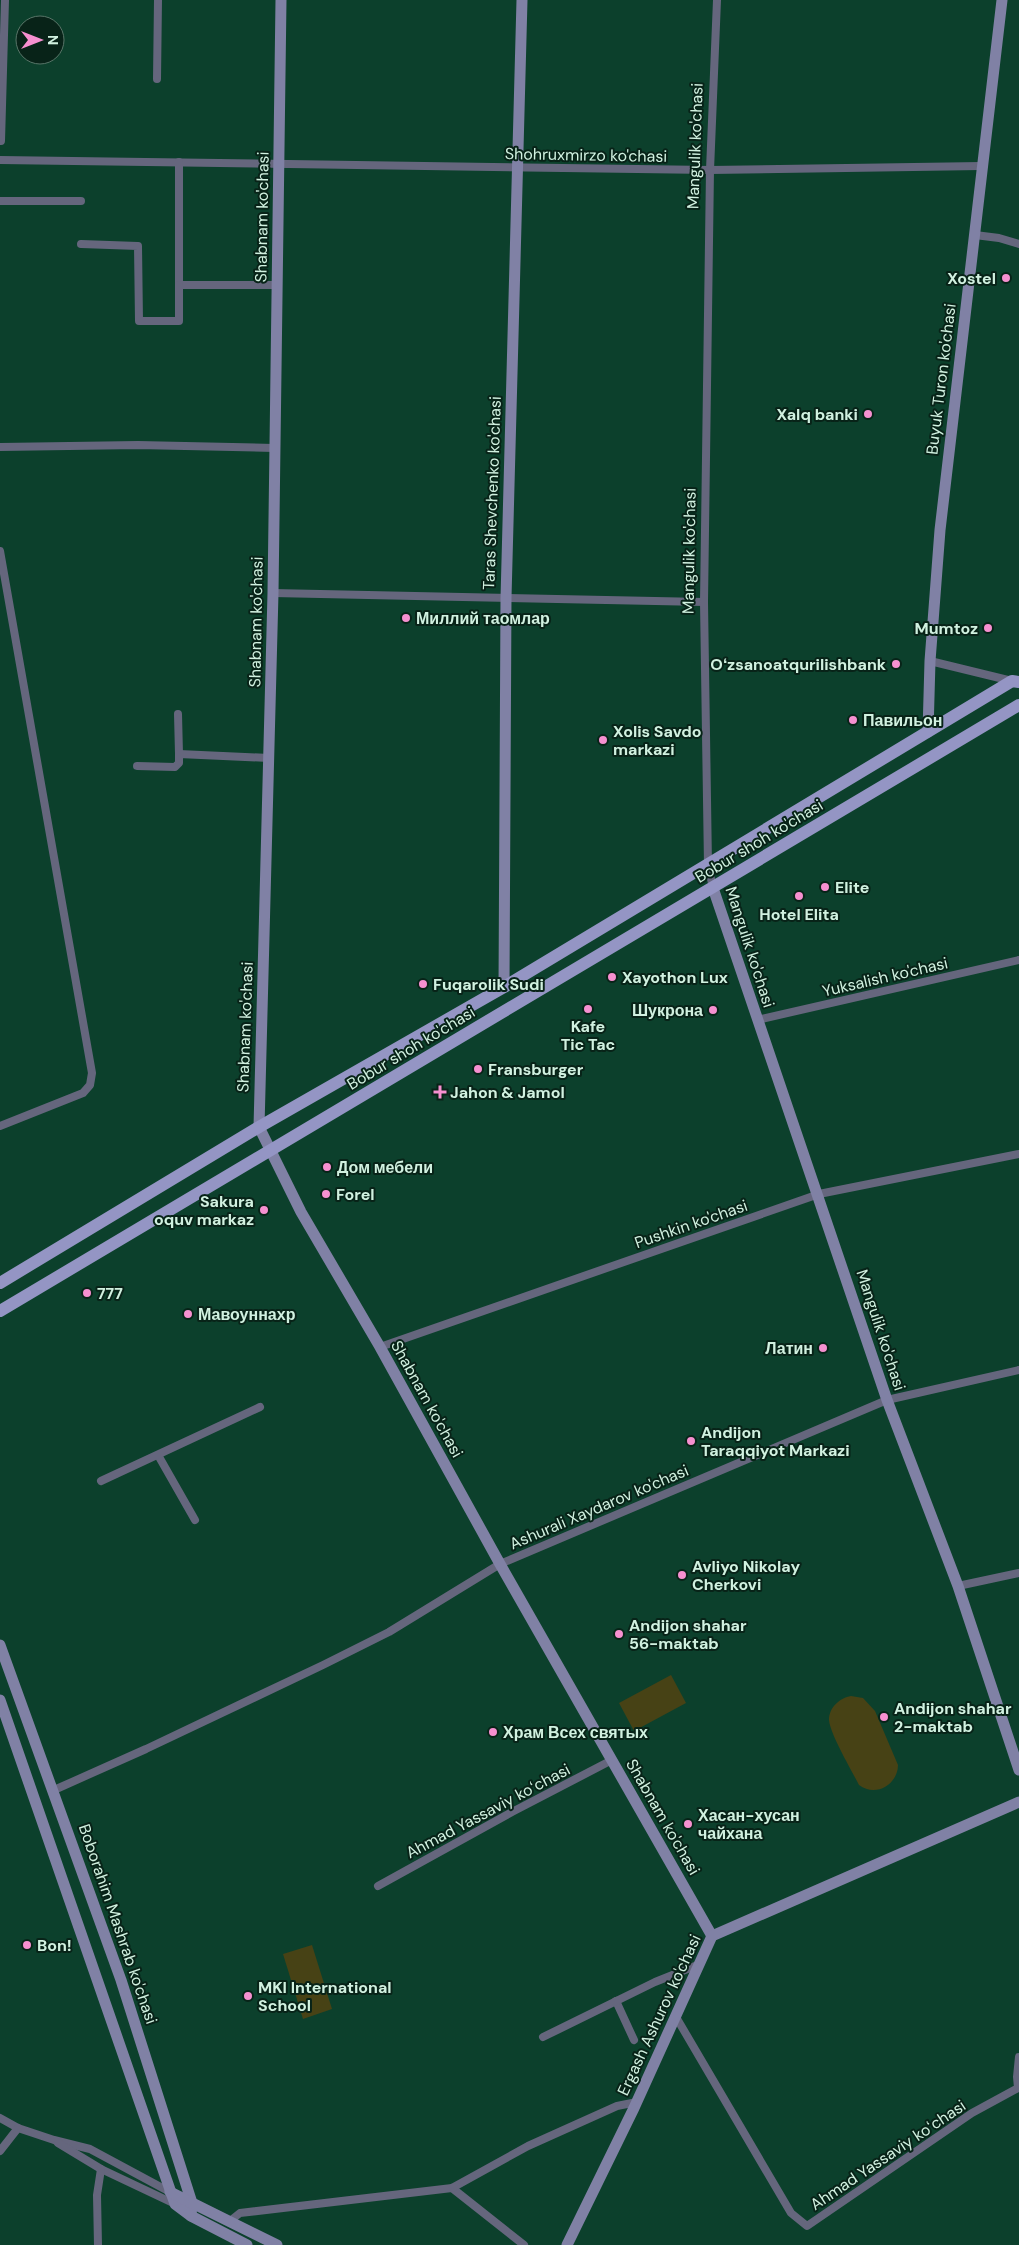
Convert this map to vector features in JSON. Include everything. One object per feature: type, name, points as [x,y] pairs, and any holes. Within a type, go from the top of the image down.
[{"type":"main road","name":"Bobur shoh ko'chasi","points":[[0,1283],[259,1127],[504,987],[928,732],[1016,682]]},
{"type":"main road","name":"Bobur shoh ko'chasi","points":[[0,1311],[1019,705]]},
{"type":"street","points":[[1,141],[5,0]]},
{"type":"street","points":[[157,79],[158,0]]},
{"type":"street","name":"Shabnam ko'chasi","points":[[281,0],[273,593],[259,1127],[301,1212],[380,1346],[500,1564],[712,1936]]},
{"type":"street","name":"Taras Shevchenko ko'chasi","points":[[504,987],[506,598],[522,0]]},
{"type":"street","name":"Mangulik ko'chasi","points":[[717,0],[710,170],[704,602],[708,865],[713,888],[757,1020],[819,1194],[887,1400],[958,1586],[1019,1770]]},
{"type":"street","name":"Buyuk Turon ko'chasi","points":[[928,732],[930,661],[944,491],[1002,0]]},
{"type":"street","name":"Shohruxmirzo ko'chasi","points":[[0,160],[710,170],[981,166]]},
{"type":"street","points":[[81,244],[138,246],[139,321],[179,321],[179,162]]},
{"type":"street","points":[[0,202],[81,202]]},
{"type":"street","points":[[975,234],[1019,244]]},
{"type":"street","points":[[179,285],[276,285]]},
{"type":"street","points":[[0,447],[138,445],[274,448]]},
{"type":"street","points":[[0,551],[92,1073],[90,1085],[83,1093],[0,1126]]},
{"type":"street","points":[[273,593],[704,602]]},
{"type":"street","points":[[930,661],[1016,682]]},
{"type":"street","points":[[137,766],[175,767],[179,763],[178,714]]},
{"type":"street","points":[[179,754],[269,758]]},
{"type":"street","name":"Yuksalish ko'chasi","points":[[757,1020],[1019,960]]},
{"type":"street","name":"Pushkin ko'chasi","points":[[380,1346],[819,1194],[1019,1154]]},
{"type":"street","name":"Ashurali Xaydarov ko'chasi","points":[[54,1790],[324,1665],[389,1632],[500,1564],[887,1400],[1019,1370]]},
{"type":"street","points":[[102,1481],[260,1407]]},
{"type":"street","points":[[158,1455],[195,1520]]},
{"type":"street","points":[[958,1586],[1019,1573]]},
{"type":"street","name":"Boborahim Mashrab ko'chasi","points":[[0,1645],[54,1790],[121,1980],[192,2203],[191,2216]]},
{"type":"street","points":[[0,1700],[175,2204]]},
{"type":"street","points":[[8,1722],[26,1715]]},
{"type":"street","name":"Ahmad Yassaviy koʻchasi","points":[[378,1886],[512,1812],[612,1760]]},
{"type":"street","name":"Ergash Ashurov ko'chasi","points":[[567,2245],[637,2102],[712,1936],[1019,1802]]},
{"type":"street","points":[[543,2037],[655,1982],[700,1964]]},
{"type":"street","points":[[616,2001],[634,2040]]},
{"type":"street","name":"Ahmad Yassaviy koʻchasi","points":[[676,2017],[791,2213],[807,2226],[972,2113],[1018,2088],[1019,2057]]},
{"type":"street","points":[[230,2221],[240,2212],[452,2188],[528,2146],[617,2106],[637,2102]]},
{"type":"street","points":[[0,2118],[18,2128],[90,2149],[170,2192],[277,2245]]},
{"type":"street","points":[[0,2151],[18,2128]]},
{"type":"street","points":[[54,2140],[101,2169],[175,2204],[191,2216],[247,2245]]},
{"type":"street","points":[[98,2245],[97,2195],[101,2169]]},
{"type":"street","points":[[452,2188],[524,2245]]},
{"type":"shaded area","points":[[671,1675],[686,1703],[634,1731],[619,1703]]},
{"type":"shaded area","points":[[851,1696],[863,1698],[875,1711],[898,1765],[894,1778],[885,1787],[872,1790],[859,1785],[830,1726],[829,1715],[833,1707],[839,1701]]},
{"type":"shaded area","points":[[312,1945],[332,2009],[303,2019],[283,1954]]},
{"type":"place","name":"Xostel","points":[[1006,278]]},
{"type":"place","name":"Xalq banki","points":[[868,414]]},
{"type":"place","name":"Миллий таомлар","points":[[406,618]]},
{"type":"place","name":"Mumtoz","points":[[988,628]]},
{"type":"place","name":"Oʻzsanoatqurilishbank","points":[[896,664]]},
{"type":"place","name":"Павильон","points":[[853,720]]},
{"type":"place","name":"Xolis Savdo markazi","points":[[603,740]]},
{"type":"place","name":"Elite","points":[[825,887]]},
{"type":"place","name":"Hotel Elita","points":[[799,896]]},
{"type":"place","name":"Xayothon Lux","points":[[612,977]]},
{"type":"place","name":"Fuqarolik Sudi","points":[[423,984]]},
{"type":"place","name":"Kafe Tic Tac","points":[[588,1009]]},
{"type":"place","name":"Шукрона","points":[[713,1010]]},
{"type":"place","name":"Fransburger","points":[[478,1069]]},
{"type":"place","name":"Jahon & Jamol","points":[[440,1092]]},
{"type":"place","name":"Дом мебели","points":[[327,1167]]},
{"type":"place","name":"Forel","points":[[326,1194]]},
{"type":"place","name":"Sakura oquv markaz","points":[[264,1210]]},
{"type":"place","name":"777","points":[[87,1293]]},
{"type":"place","name":"Мавоуннахр","points":[[188,1314]]},
{"type":"place","name":"Латин","points":[[823,1348]]},
{"type":"place","name":"Andijon Taraqqiyot Markazi","points":[[691,1441]]},
{"type":"place","name":"Avliyo Nikolay Cherkovi","points":[[682,1575]]},
{"type":"place","name":"Andijon shahar 56-maktab","points":[[619,1634]]},
{"type":"place","name":"Andijon shahar 2-maktab","points":[[884,1717]]},
{"type":"place","name":"Храм Всех святых","points":[[493,1732]]},
{"type":"place","name":"Хасан-хусан чайхана","points":[[688,1824]]},
{"type":"place","name":"Bon!","points":[[27,1945]]},
{"type":"place","name":"MKI International School","points":[[248,1996]]}]
